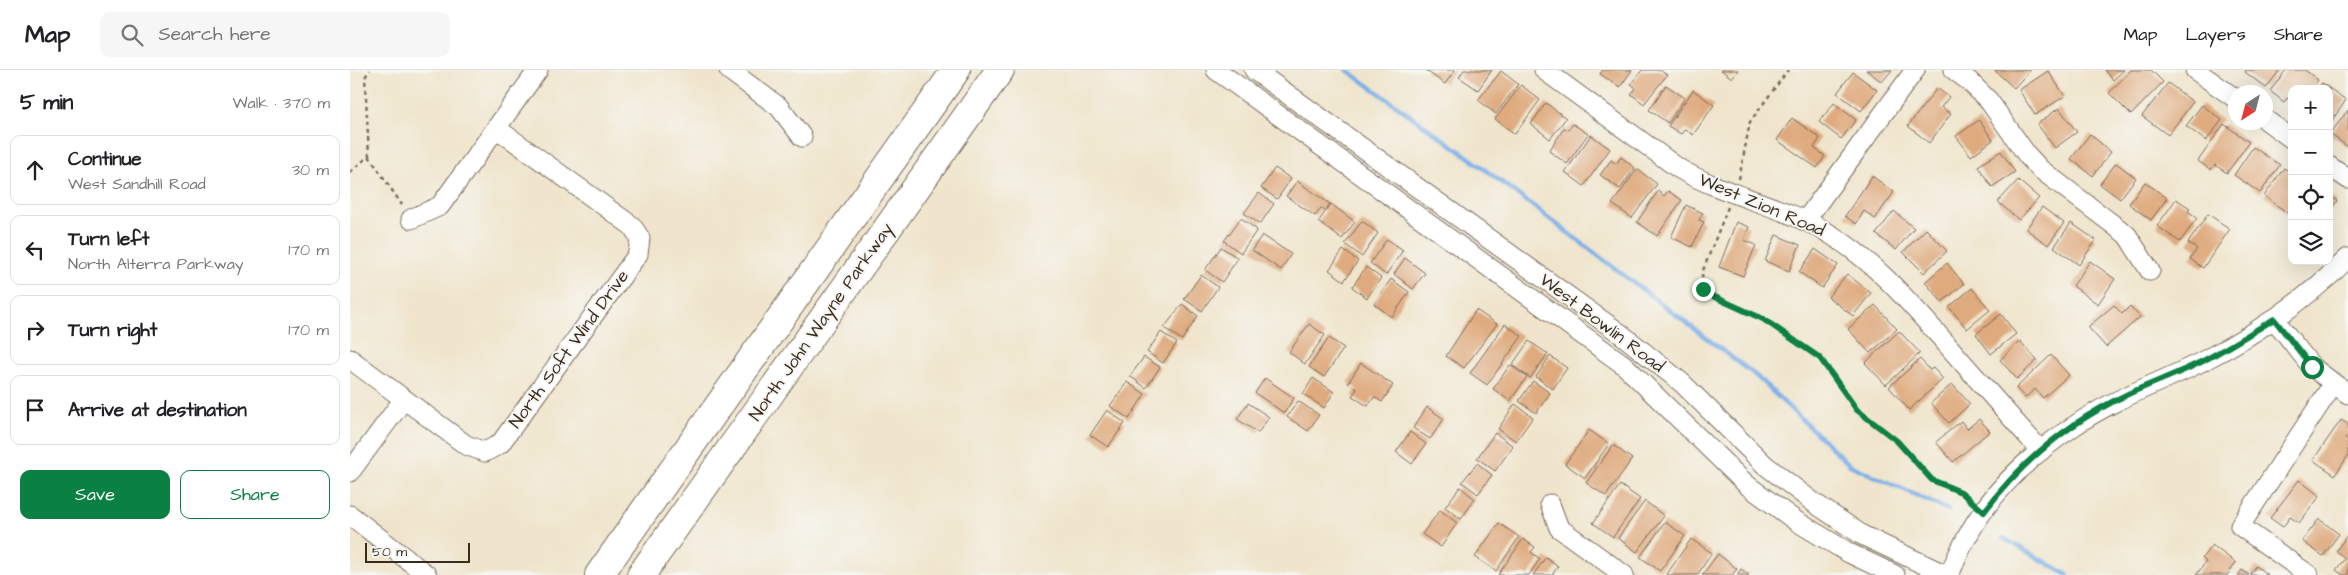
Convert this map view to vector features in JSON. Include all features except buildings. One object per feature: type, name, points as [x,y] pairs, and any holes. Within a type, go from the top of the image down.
[{"type":"highway","name":"North John Wayne Parkway","points":[[599,575],[956,70]]},
{"type":"highway","name":"North John Wayne Parkway","points":[[642,575],[1000,70]]},
{"type":"street","points":[[411,219],[440,206],[538,70]]},
{"type":"street","points":[[730,70],[779,108],[802,137]]},
{"type":"street","name":"West Bowlin Road","points":[[1216,70],[1624,365],[1747,485],[1796,522],[1849,553],[1895,575]]},
{"type":"street","name":"West Bowlin Road","points":[[1254,70],[1621,334],[1682,383],[1765,465],[1814,502],[1862,535],[1948,575]]},
{"type":"street","name":"West Zion Road","points":[[1544,70],[1678,168],[1697,179],[1736,188],[1832,235],[1882,274],[2041,451]]},
{"type":"street","points":[[1805,221],[1915,70]]},
{"type":"street","points":[[1954,70],[1969,81],[1989,101],[2040,169],[2127,235],[2150,271]]},
{"type":"street","points":[[2195,70],[2228,93]]},
{"type":"street","points":[[2273,125],[2288,136]]},
{"type":"street","name":"North Soft Wind Drive","points":[[404,399],[466,445],[485,452],[500,444],[638,254],[640,238],[632,226],[496,128]]},
{"type":"street","points":[[2333,169],[2348,180]]},
{"type":"street","points":[[1948,575],[1967,536],[1984,512],[2002,488],[2041,451],[2098,410],[2128,394],[2203,361],[2274,319],[2306,295],[2348,258]]},
{"type":"street","points":[[2274,319],[2312,367],[2341,389],[2240,526],[2309,575]]},
{"type":"street","points":[[350,359],[404,399],[350,472]]},
{"type":"street","points":[[1550,504],[1559,528],[1624,575]]},
{"type":"street","points":[[350,514],[428,575]]},
{"type":"path","points":[[370,70],[365,77],[369,156],[411,219]]},
{"type":"path","points":[[1788,70],[1750,122],[1736,188],[1702,273],[1703,289],[1708,294],[1763,319],[1813,352],[1828,366],[1857,410],[1897,441],[1932,480],[1961,492],[1984,512]]},
{"type":"path","points":[[350,172],[369,156]]},
{"type":"waterway","points":[[1347,70],[1471,159],[1755,375],[1850,465],[1948,510]]},
{"type":"waterway","points":[[2003,538],[2068,575]]},
{"type":"route","points":[[1703,289],[1708,294],[1763,319],[1820,358],[1828,366],[1857,410],[1897,441],[1932,480],[1937,484],[1961,492],[1984,512],[2002,488],[2026,464],[2074,426],[2098,410],[2128,394],[2203,361],[2274,319],[2312,367]]}]
